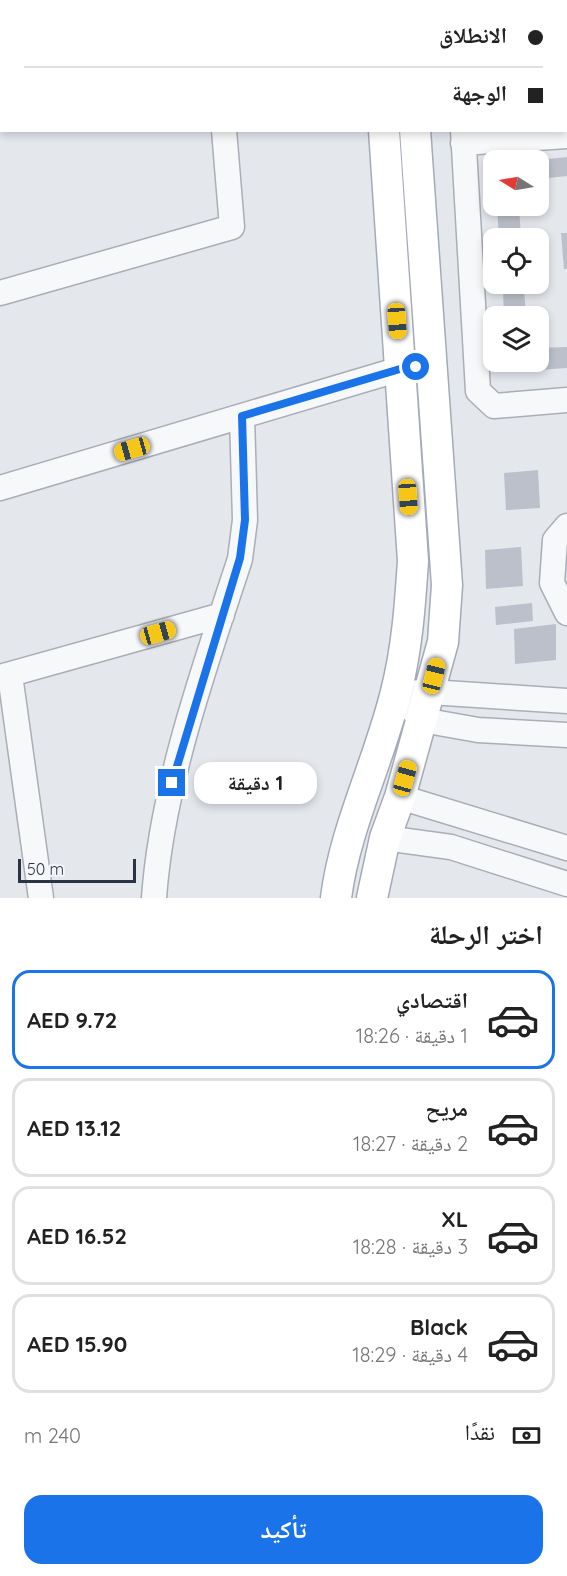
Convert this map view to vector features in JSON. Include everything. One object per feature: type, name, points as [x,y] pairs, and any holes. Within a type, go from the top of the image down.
[{"type":"main road","points":[[336,898],[340,865],[396,693],[409,630],[413,561],[384,132]]},
{"type":"main road","points":[[372,898],[385,838],[400,797],[443,642],[447,585],[415,132]]},
{"type":"street","points":[[0,293],[232,227],[224,132]]},
{"type":"street","points":[[567,136],[463,136],[478,390],[494,406],[567,400]]},
{"type":"street","points":[[0,488],[400,369],[433,364]]},
{"type":"street","points":[[154,898],[166,804],[240,558],[245,520],[242,416]]},
{"type":"street","points":[[567,526],[555,540],[552,583],[567,613]]},
{"type":"street","points":[[41,898],[5,676],[222,615]]},
{"type":"street","points":[[396,693],[478,730],[567,735]]},
{"type":"street","points":[[426,706],[567,701]]},
{"type":"street","points":[[400,797],[567,848]]},
{"type":"street","points":[[385,838],[451,847],[567,884]]},
{"type":"building","points":[[567,157],[567,176],[549,178],[549,159]]},
{"type":"building","points":[[498,216],[520,216],[520,228],[498,228]]},
{"type":"building","points":[[561,233],[567,233],[567,269],[564,269]]},
{"type":"building","points":[[503,294],[524,294],[525,306],[504,306]]},
{"type":"building","points":[[567,347],[567,368],[549,369],[549,348]]},
{"type":"building","points":[[538,470],[540,508],[506,510],[504,473]]},
{"type":"building","points":[[521,547],[523,586],[486,589],[485,550]]},
{"type":"building","points":[[532,603],[533,621],[496,625],[495,607]]},
{"type":"building","points":[[556,624],[556,660],[515,664],[514,629]]},
{"type":"route","points":[[172,783],[240,558],[245,520],[242,416],[400,369],[416,367]]}]
